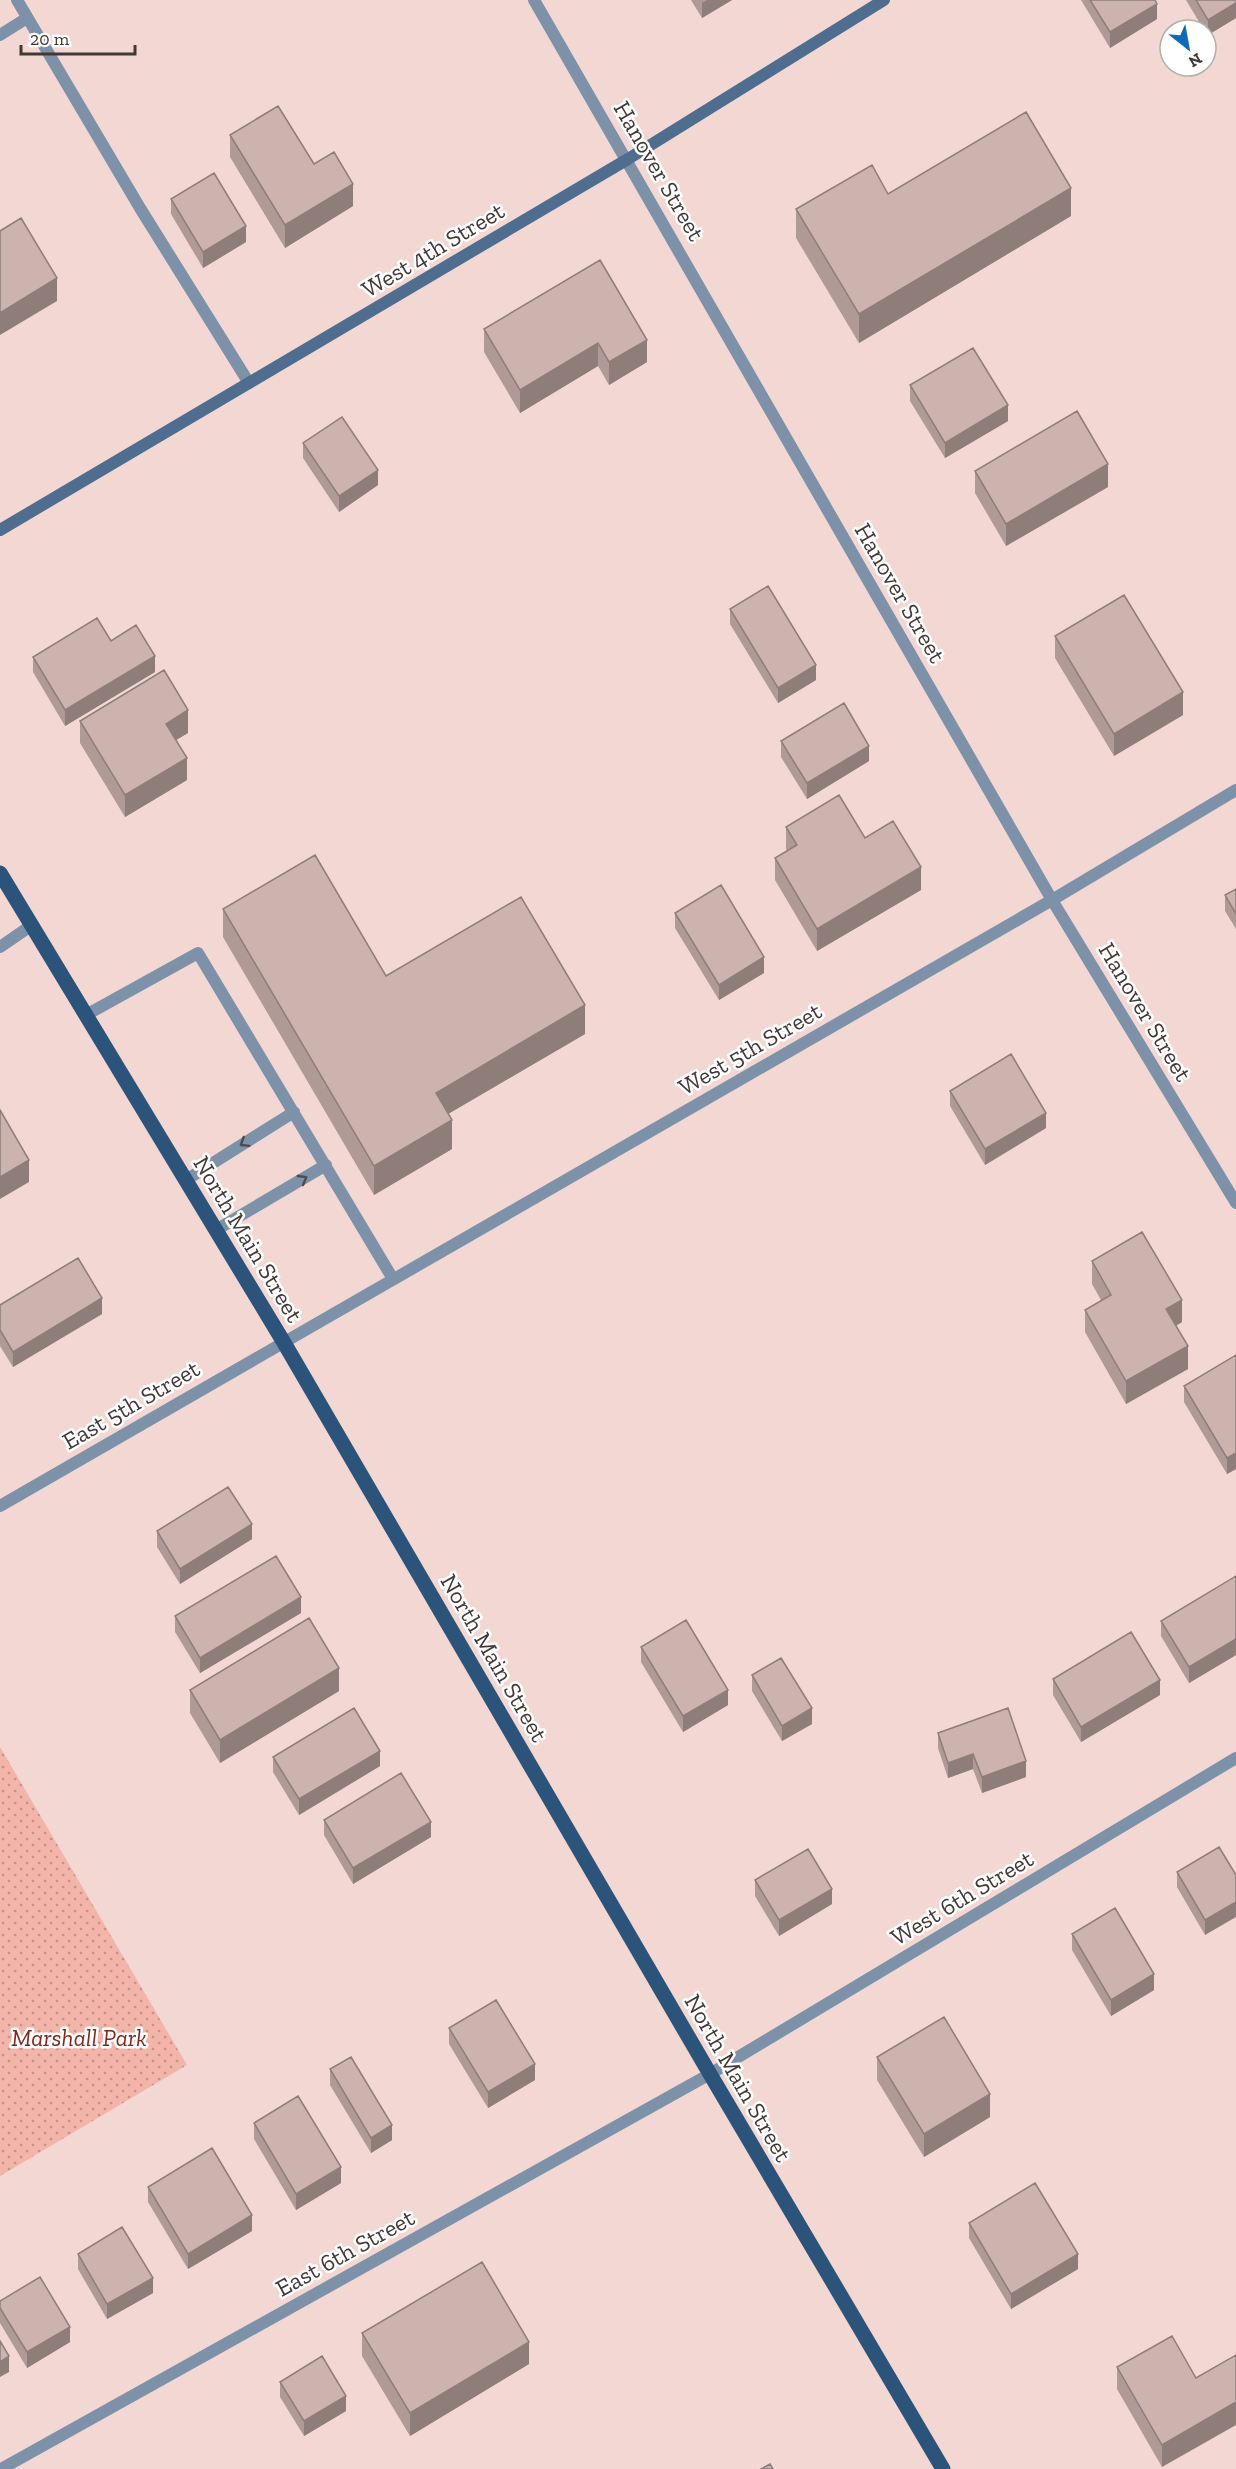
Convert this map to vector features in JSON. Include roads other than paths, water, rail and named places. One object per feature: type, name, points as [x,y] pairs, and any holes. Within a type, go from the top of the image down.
[{"type":"main road","name":"West 4th Street","points":[[0,530],[628,159],[884,0]]},
{"type":"main road","name":"North Main Street","points":[[0,873],[284,1341],[710,2074],[944,2469]]},
{"type":"street","points":[[17,0],[140,208],[249,383]]},
{"type":"street","name":"Hanover Street","points":[[534,0],[628,159],[1052,900],[1236,1203]]},
{"type":"street","points":[[0,35],[27,18]]},
{"type":"street","name":"West 5th Street","points":[[284,1341],[1052,900],[1236,790]]},
{"type":"street","points":[[0,947],[32,925]]},
{"type":"street","points":[[86,1015],[198,953],[393,1279]]},
{"type":"street","points":[[186,1180],[294,1112]]},
{"type":"street","points":[[216,1230],[326,1166]]},
{"type":"street","name":"East 5th Street","points":[[0,1506],[284,1341]]},
{"type":"street","name":"West 6th Street","points":[[710,2074],[1236,1758]]},
{"type":"street","name":"East 6th Street","points":[[1,2469],[710,2074]]},
{"type":"park label","name":"Marshall Park","points":[[79,2038]]}]
